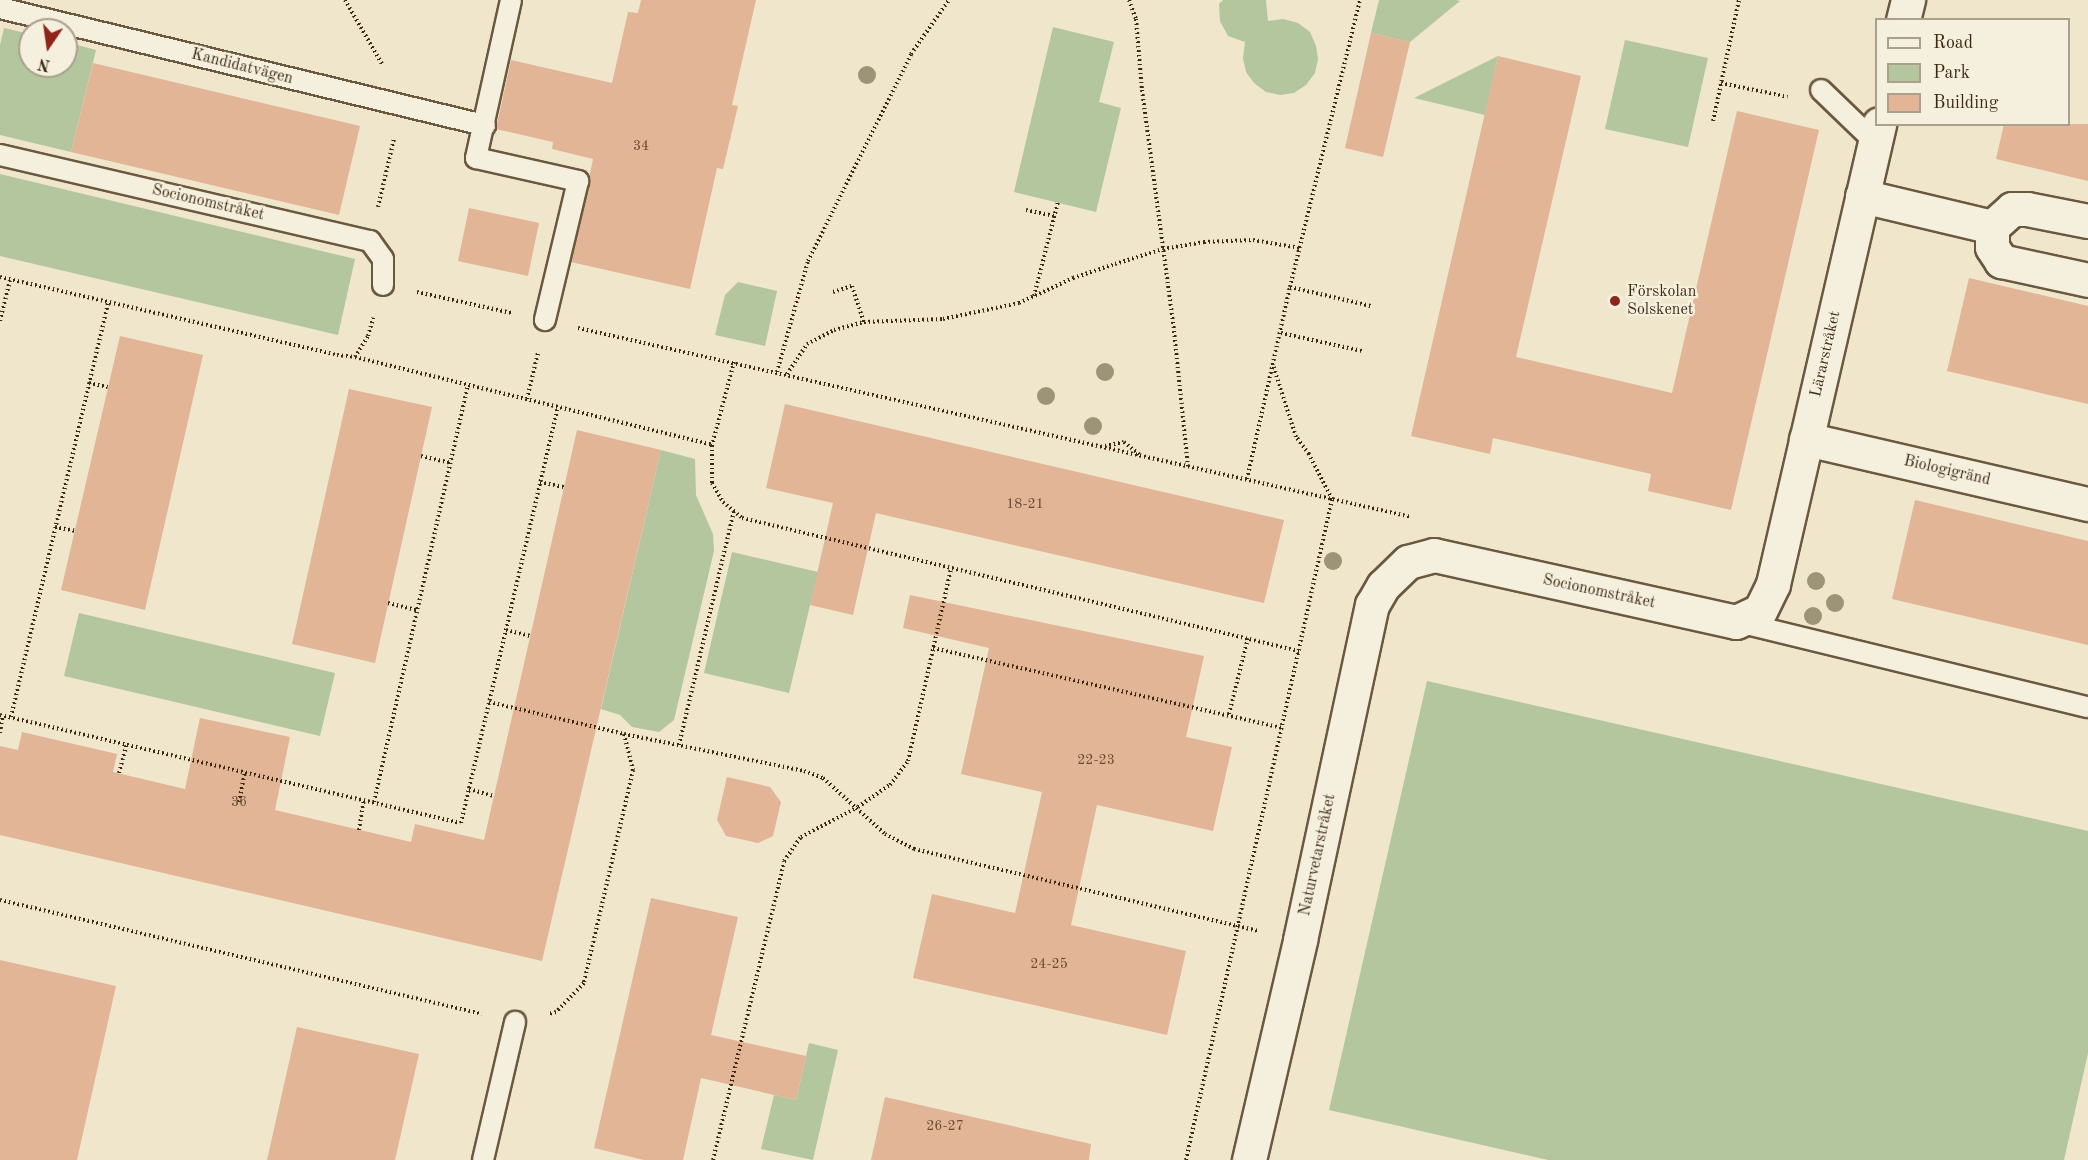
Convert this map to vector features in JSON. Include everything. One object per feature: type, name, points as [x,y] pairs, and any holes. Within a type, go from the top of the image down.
[{"type":"street","points":[[1904,18],[1908,0]]},
{"type":"street","name":"Lärarstråket","points":[[1736,622],[1760,611],[1773,584],[1877,133]]},
{"type":"street","points":[[1862,196],[1992,227]]},
{"type":"street","points":[[2088,221],[2012,208],[1992,227],[1992,247],[2001,261],[2088,280]]},
{"type":"street","name":"Biologigränd","points":[[1806,439],[2088,504]]},
{"type":"street","name":"Socionomstråket","points":[[1408,562],[1434,555],[1736,622]]},
{"type":"street","name":"Naturvetarstråket","points":[[1249,1160],[1300,940],[1372,605],[1383,586],[1408,562]]},
{"type":"lane","points":[[511,0],[485,126],[476,158],[578,181],[545,320]]},
{"type":"lane","name":"Kandidatvägen","points":[[0,8],[485,126]]},
{"type":"lane","points":[[1821,90],[1877,133]]},
{"type":"lane","name":"Socionomstråket","points":[[0,155],[370,241]]},
{"type":"lane","points":[[370,241],[383,259],[382,285]]},
{"type":"lane","points":[[1736,622],[2088,707]]},
{"type":"lane","points":[[483,1160],[515,1022]]},
{"type":"path","points":[[345,0],[375,50],[401,105],[370,241]]},
{"type":"path","points":[[777,372],[808,261],[911,54],[949,0]]},
{"type":"path","points":[[1129,0],[1136,19],[1142,90],[1188,466]]},
{"type":"path","points":[[1247,479],[1290,287],[1360,0]]},
{"type":"path","points":[[1713,122],[1739,0]]},
{"type":"path","points":[[1034,296],[1058,202]]},
{"type":"path","points":[[1026,210],[1054,216]]},
{"type":"path","points":[[787,374],[807,344],[834,330],[864,322],[943,319],[1019,303],[1072,278],[1163,249],[1204,242],[1252,240],[1300,248]]},
{"type":"path","points":[[0,277],[337,355],[355,357],[712,445]]},
{"type":"path","points":[[0,321],[10,280]]},
{"type":"path","points":[[355,357],[368,336],[382,285],[734,362],[1332,499]]},
{"type":"path","points":[[833,292],[852,286],[864,322]]},
{"type":"path","points":[[1290,287],[1371,306]]},
{"type":"path","points":[[11,717],[108,302]]},
{"type":"path","points":[[527,399],[545,320]]},
{"type":"path","points":[[1281,333],[1362,351]]},
{"type":"path","points":[[734,362],[712,445],[712,483],[723,502],[742,518],[1299,651]]},
{"type":"path","points":[[1186,1160],[1332,499],[1309,454],[1296,436],[1274,365]]},
{"type":"path","points":[[89,383],[108,387]]},
{"type":"path","points":[[374,802],[468,385]]},
{"type":"path","points":[[0,734],[1,715],[461,823],[558,407]]},
{"type":"path","points":[[1102,447],[1124,442],[1141,456]]},
{"type":"path","points":[[421,456],[451,463]]},
{"type":"path","points":[[540,482],[564,487]]},
{"type":"path","points":[[679,746],[734,511]]},
{"type":"path","points":[[56,527],[75,531]]},
{"type":"path","points":[[713,1160],[784,861],[801,837],[858,807],[890,785],[908,760],[951,569]]},
{"type":"path","points":[[388,603],[417,610]]},
{"type":"path","points":[[506,630],[530,636]]},
{"type":"path","points":[[1229,714],[1248,638]]},
{"type":"path","points":[[933,648],[1229,714],[1282,728]]},
{"type":"path","points":[[489,702],[624,734],[804,771],[823,778],[858,807],[885,834],[914,849],[1300,940]]},
{"type":"path","points":[[0,900],[515,1022],[556,1012],[584,983],[633,770],[624,734]]},
{"type":"path","points":[[119,773],[127,744]]},
{"type":"path","points":[[239,802],[245,772]]},
{"type":"path","points":[[469,789],[494,796]]},
{"type":"path","points":[[359,830],[364,800]]},
{"type":"green space","points":[[1223,0],[1266,0],[1268,21],[1283,19],[1298,23],[1310,32],[1318,59],[1315,73],[1306,85],[1294,93],[1280,95],[1266,92],[1254,83],[1246,72],[1243,58],[1245,42],[1228,36],[1220,21],[1219,4]]},
{"type":"green space","points":[[1379,0],[1460,1],[1410,42],[1371,33]]},
{"type":"green space","points":[[1053,27],[1114,42],[1099,102],[1121,108],[1096,212],[1014,192]]},
{"type":"green space","points":[[4,28],[18,31],[18,78],[78,78],[78,45],[96,50],[71,152],[0,135],[0,45]]},
{"type":"green space","points":[[1625,40],[1708,58],[1688,147],[1605,129]]},
{"type":"green space","points":[[1498,56],[1485,115],[1414,98]]},
{"type":"green space","points":[[0,174],[355,259],[338,335],[0,256]]},
{"type":"green space","points":[[738,282],[777,291],[765,346],[715,335],[725,295]]},
{"type":"green space","points":[[661,450],[695,459],[696,495],[713,534],[714,551],[674,720],[659,732],[632,727],[620,715],[601,709]]},
{"type":"green space","points":[[732,552],[818,572],[789,693],[704,673]]},
{"type":"green space","points":[[79,613],[335,673],[320,736],[64,676]]},
{"type":"green space","points":[[1427,681],[2088,831],[2088,1053],[2064,1160],[1548,1160],[1329,1110]]},
{"type":"green space","points":[[809,1043],[838,1050],[813,1160],[761,1149],[774,1095],[796,1100]]},
{"type":"building","points":[[641,0],[756,0],[732,105],[738,106],[723,169],[717,168],[690,289],[571,262],[593,159],[552,149],[553,142],[496,129],[511,60],[612,83],[628,12],[638,13]]},
{"type":"building","points":[[1371,33],[1410,42],[1383,157],[1345,148]]},
{"type":"building","points":[[1498,56],[1581,76],[1516,357],[1672,393],[1737,111],[1819,130],[1731,510],[1648,491],[1651,474],[1493,438],[1490,454],[1411,436]]},
{"type":"building","points":[[93,63],[360,126],[339,215],[71,152]]},
{"type":"building","points":[[2088,124],[2088,181],[1996,159],[2004,126]]},
{"type":"building","points":[[469,208],[539,223],[528,276],[458,261]]},
{"type":"building","points":[[1969,278],[2088,306],[2088,404],[1947,371]]},
{"type":"building","points":[[120,336],[203,355],[145,610],[61,590]]},
{"type":"building","points":[[349,389],[432,407],[375,663],[292,644]]},
{"type":"building","points":[[785,404],[1284,520],[1264,603],[876,513],[853,615],[810,605],[833,503],[766,488]]},
{"type":"building","points":[[577,430],[661,450],[542,961],[0,835],[0,746],[18,750],[22,732],[117,754],[113,772],[185,789],[200,718],[290,737],[275,810],[411,842],[415,824],[484,840]]},
{"type":"building","points":[[1915,500],[2088,541],[2088,645],[1892,599]]},
{"type":"building","points":[[910,595],[1204,656],[1186,737],[1232,747],[1213,831],[1097,805],[1071,925],[1186,951],[1167,1035],[913,978],[932,894],[1015,913],[1042,792],[961,774],[989,648],[903,628]]},
{"type":"building","points":[[727,777],[770,787],[781,802],[773,836],[758,843],[726,836],[717,820]]},
{"type":"building","points":[[651,898],[738,917],[711,1035],[806,1056],[796,1100],[701,1078],[683,1160],[644,1160],[594,1148]]},
{"type":"building","points":[[0,960],[116,986],[77,1160],[0,1160]]},
{"type":"building","points":[[297,1027],[419,1054],[395,1160],[267,1160]]},
{"type":"building","points":[[885,1097],[1091,1144],[1089,1160],[871,1160]]},
{"type":"place","name":"Förskolan Solskenet","points":[[1615,301]]}]
